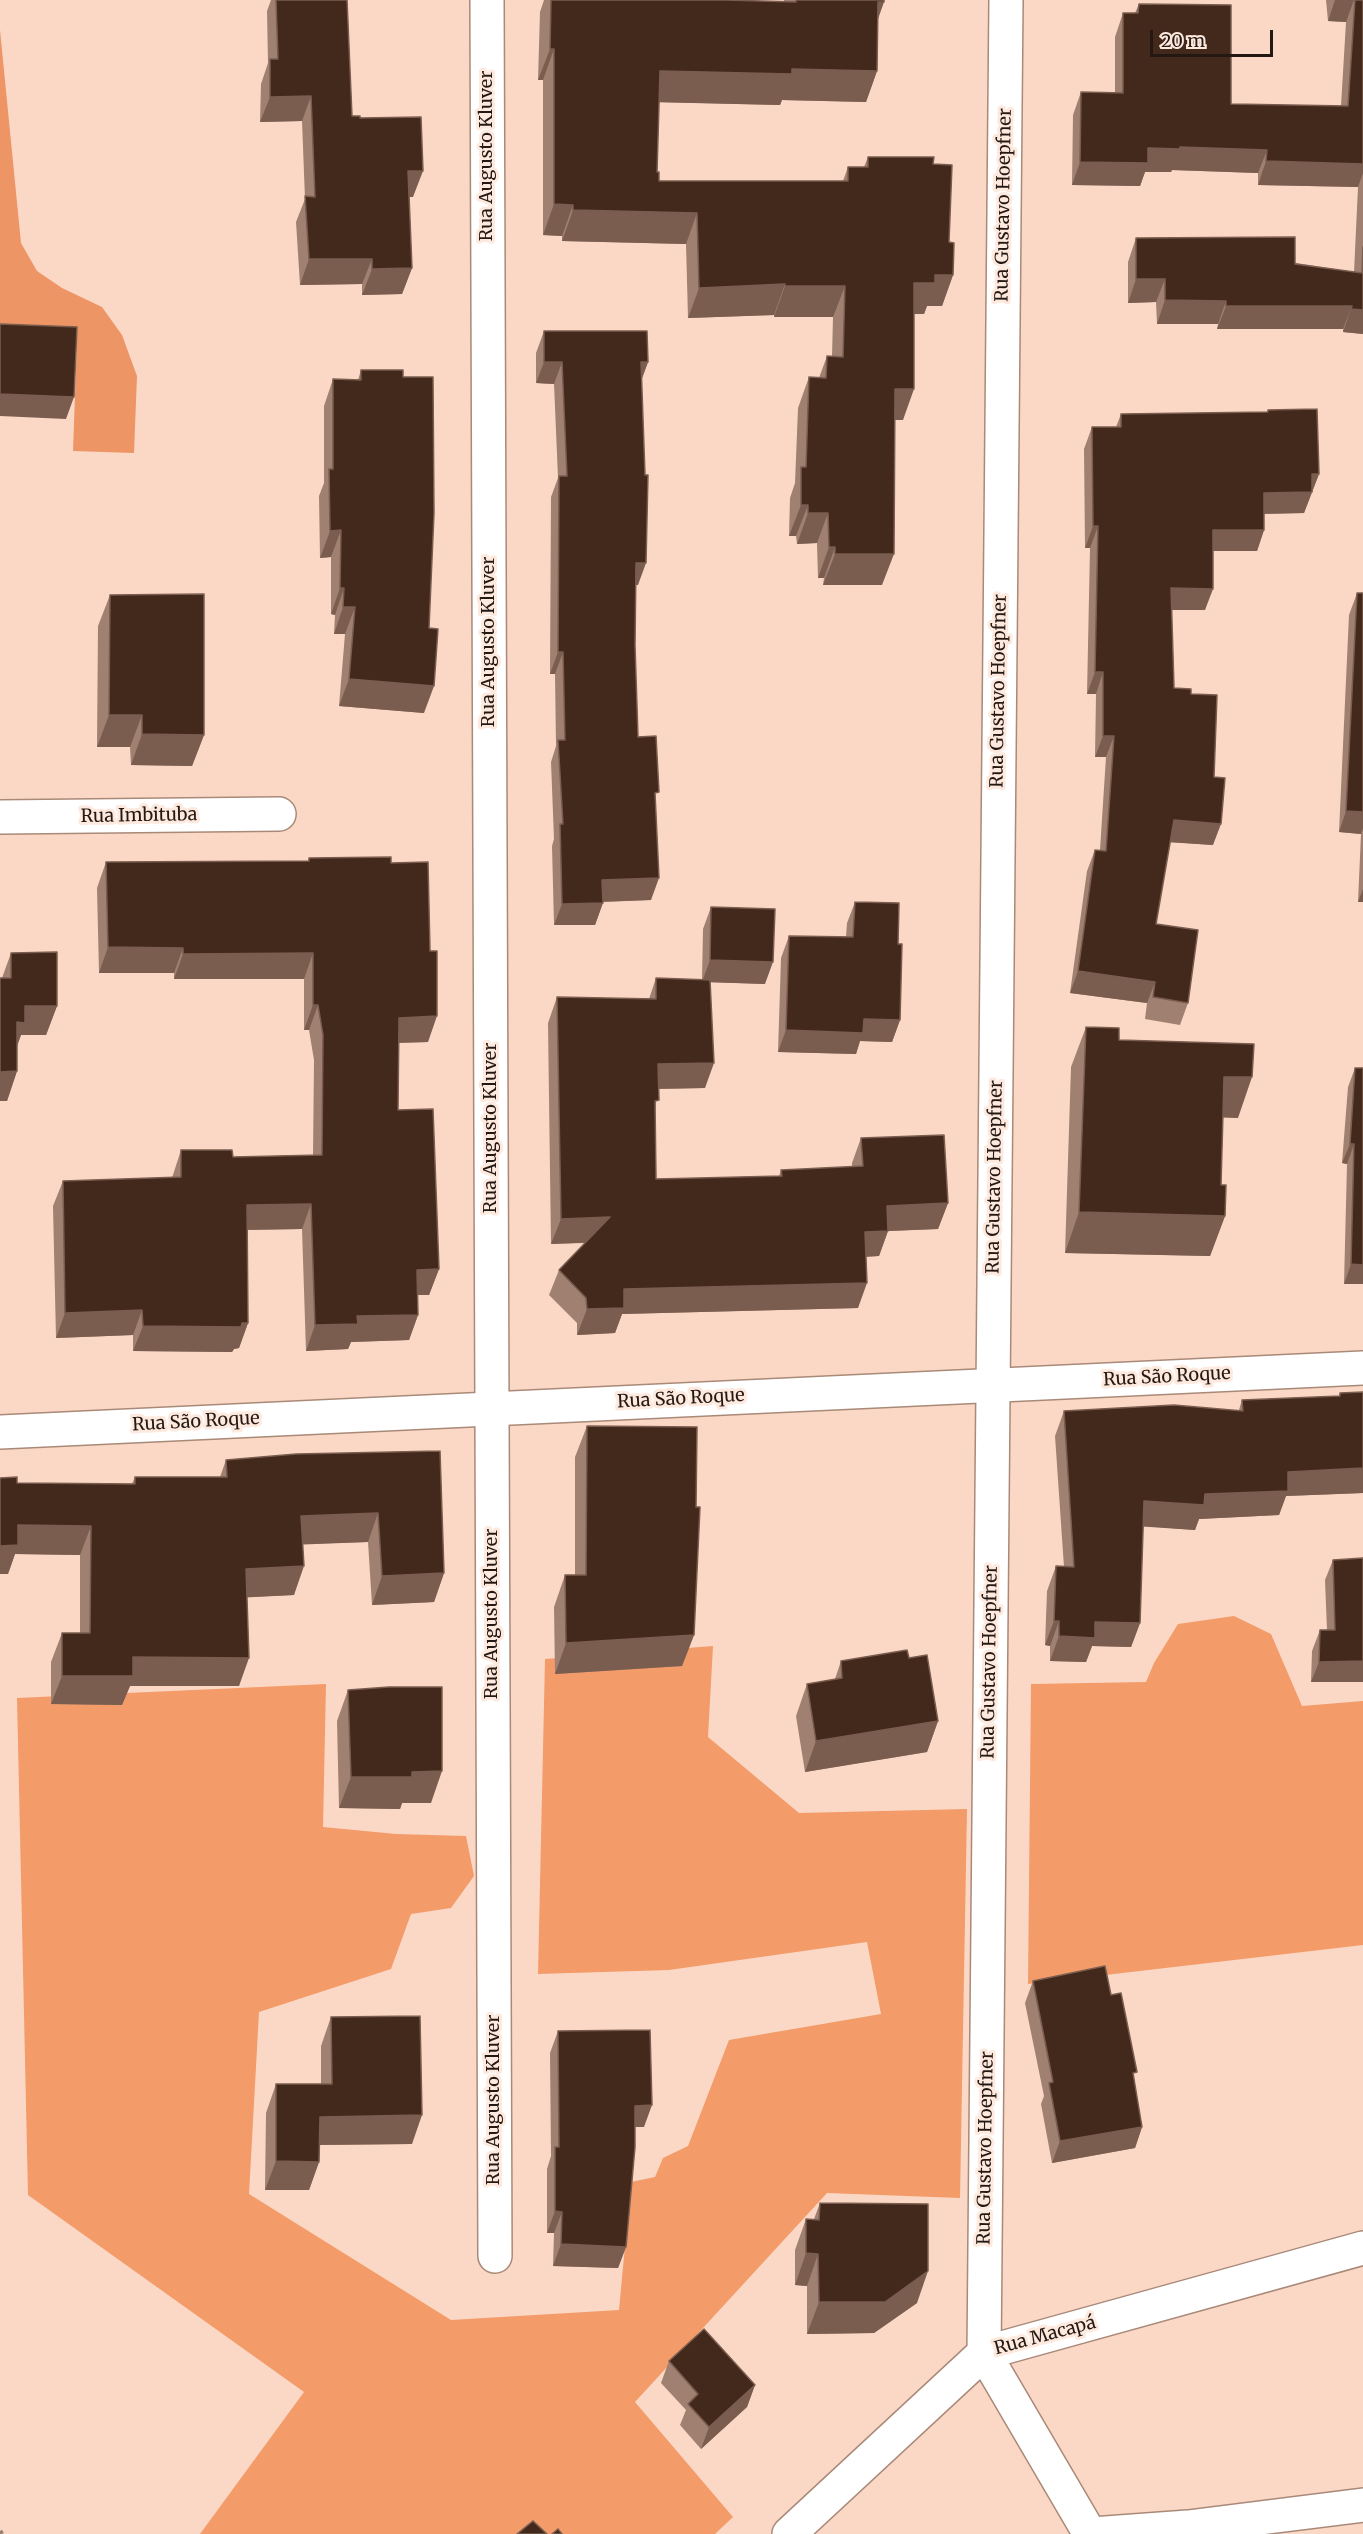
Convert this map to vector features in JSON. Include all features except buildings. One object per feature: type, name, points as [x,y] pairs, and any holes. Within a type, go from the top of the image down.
[{"type":"street","name":"Rua Augusto Kluver","points":[[487,0],[495,2256]]},
{"type":"street","name":"Rua Gustavo Hoepfner","points":[[984,2353],[1006,0]]},
{"type":"street","name":"Rua Imbituba","points":[[0,817],[279,814]]},
{"type":"street","name":"Rua São Roque","points":[[0,1432],[1363,1368]]},
{"type":"street","name":"Rua Macapá","points":[[789,2534],[984,2353],[1363,2248]]},
{"type":"street","points":[[984,2353],[1091,2534],[1188,2530],[1363,2505]]},
{"type":"shaded area","points":[[0,30],[21,243],[37,271],[62,288],[102,307],[122,335],[137,376],[134,453],[73,451],[77,340],[0,337]]},
{"type":"shaded area","points":[[1234,1616],[1271,1634],[1302,1706],[1363,1701],[1363,1945],[1028,1984],[1031,1684],[1146,1682],[1154,1663],[1178,1624]]},
{"type":"shaded area","points":[[713,1646],[708,1737],[799,1813],[967,1809],[960,2198],[827,2193],[635,2402],[733,2517],[715,2534],[200,2534],[304,2392],[28,2195],[17,1698],[326,1684],[323,1827],[396,1834],[466,1836],[474,1876],[451,1908],[411,1914],[391,1969],[259,2012],[249,2194],[451,2320],[619,2310],[631,2182],[655,2177],[663,2158],[688,2146],[729,2040],[881,2014],[867,1942],[669,1970],[538,1974],[545,1659]]}]
